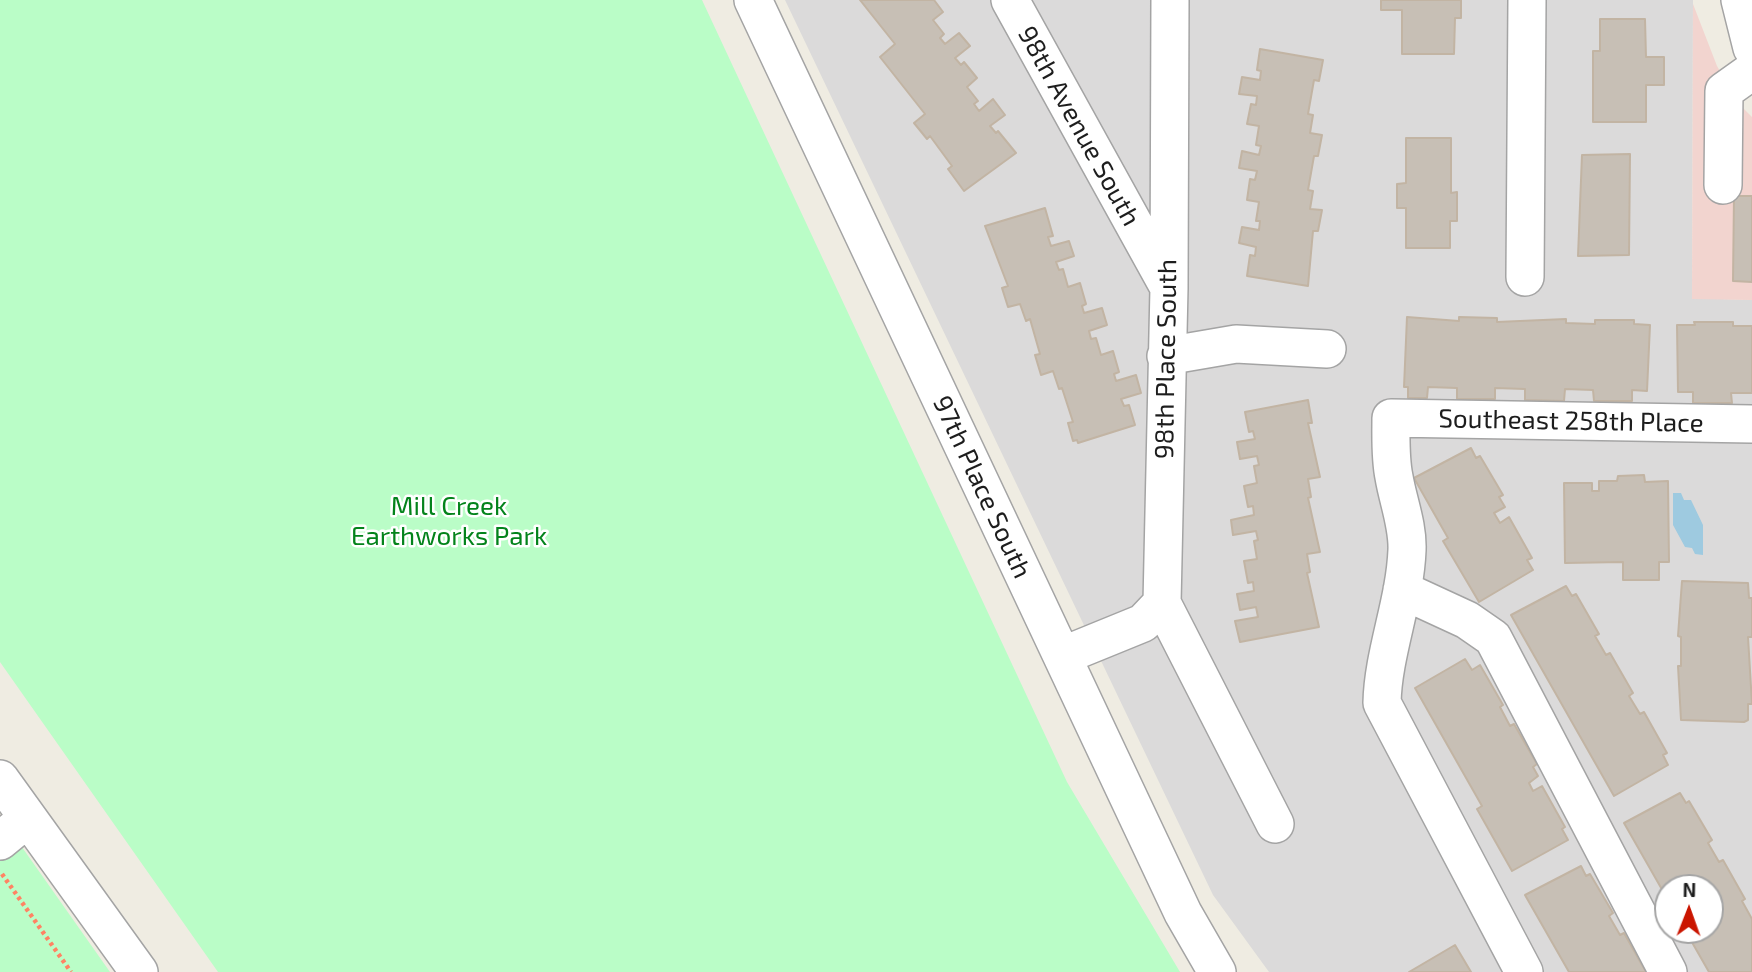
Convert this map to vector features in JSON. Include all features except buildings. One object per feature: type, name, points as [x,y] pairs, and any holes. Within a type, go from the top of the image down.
[{"type":"street","name":"97th Place South","points":[[753,0],[1183,913],[1217,972]]},
{"type":"street","name":"98th Avenue South","points":[[1010,0],[1169,288]]},
{"type":"street","name":"98th Place South","points":[[1162,603],[1169,288],[1170,0]]},
{"type":"street","points":[[1525,277],[1527,0]]},
{"type":"street","points":[[1740,0],[1752,48]]},
{"type":"street","points":[[1723,185],[1724,92],[1752,71]]},
{"type":"street","points":[[1166,356],[1236,344],[1327,349]]},
{"type":"street","name":"Southeast 258th Place","points":[[1402,590],[1407,534],[1393,474],[1391,418],[1752,424]]},
{"type":"street","points":[[1524,972],[1382,703],[1382,680],[1397,624],[1402,590],[1467,620],[1493,638],[1668,972]]},
{"type":"street","points":[[1062,656],[1143,623],[1162,603],[1275,824]]},
{"type":"street","points":[[0,779],[139,972]]},
{"type":"street","points":[[0,841],[28,818]]},
{"type":"path","points":[[0,870],[71,972]]},
{"type":"shaded area","points":[[785,0],[1693,0],[1692,298],[1752,300],[1752,972],[1269,972],[1213,895]]},
{"type":"shaded area","points":[[1693,4],[1717,66],[1739,104],[1752,117],[1752,300],[1692,299]]},
{"type":"green space","name":"Mill Creek Earthworks Park","points":[[0,0],[702,0],[1067,782],[1180,972],[218,972],[0,662]]},
{"type":"green space","points":[[0,816],[110,972],[0,972]]},
{"type":"water","points":[[1673,493],[1681,493],[1684,500],[1691,500],[1703,525],[1703,555],[1695,554],[1692,548],[1685,547],[1673,525]]}]
